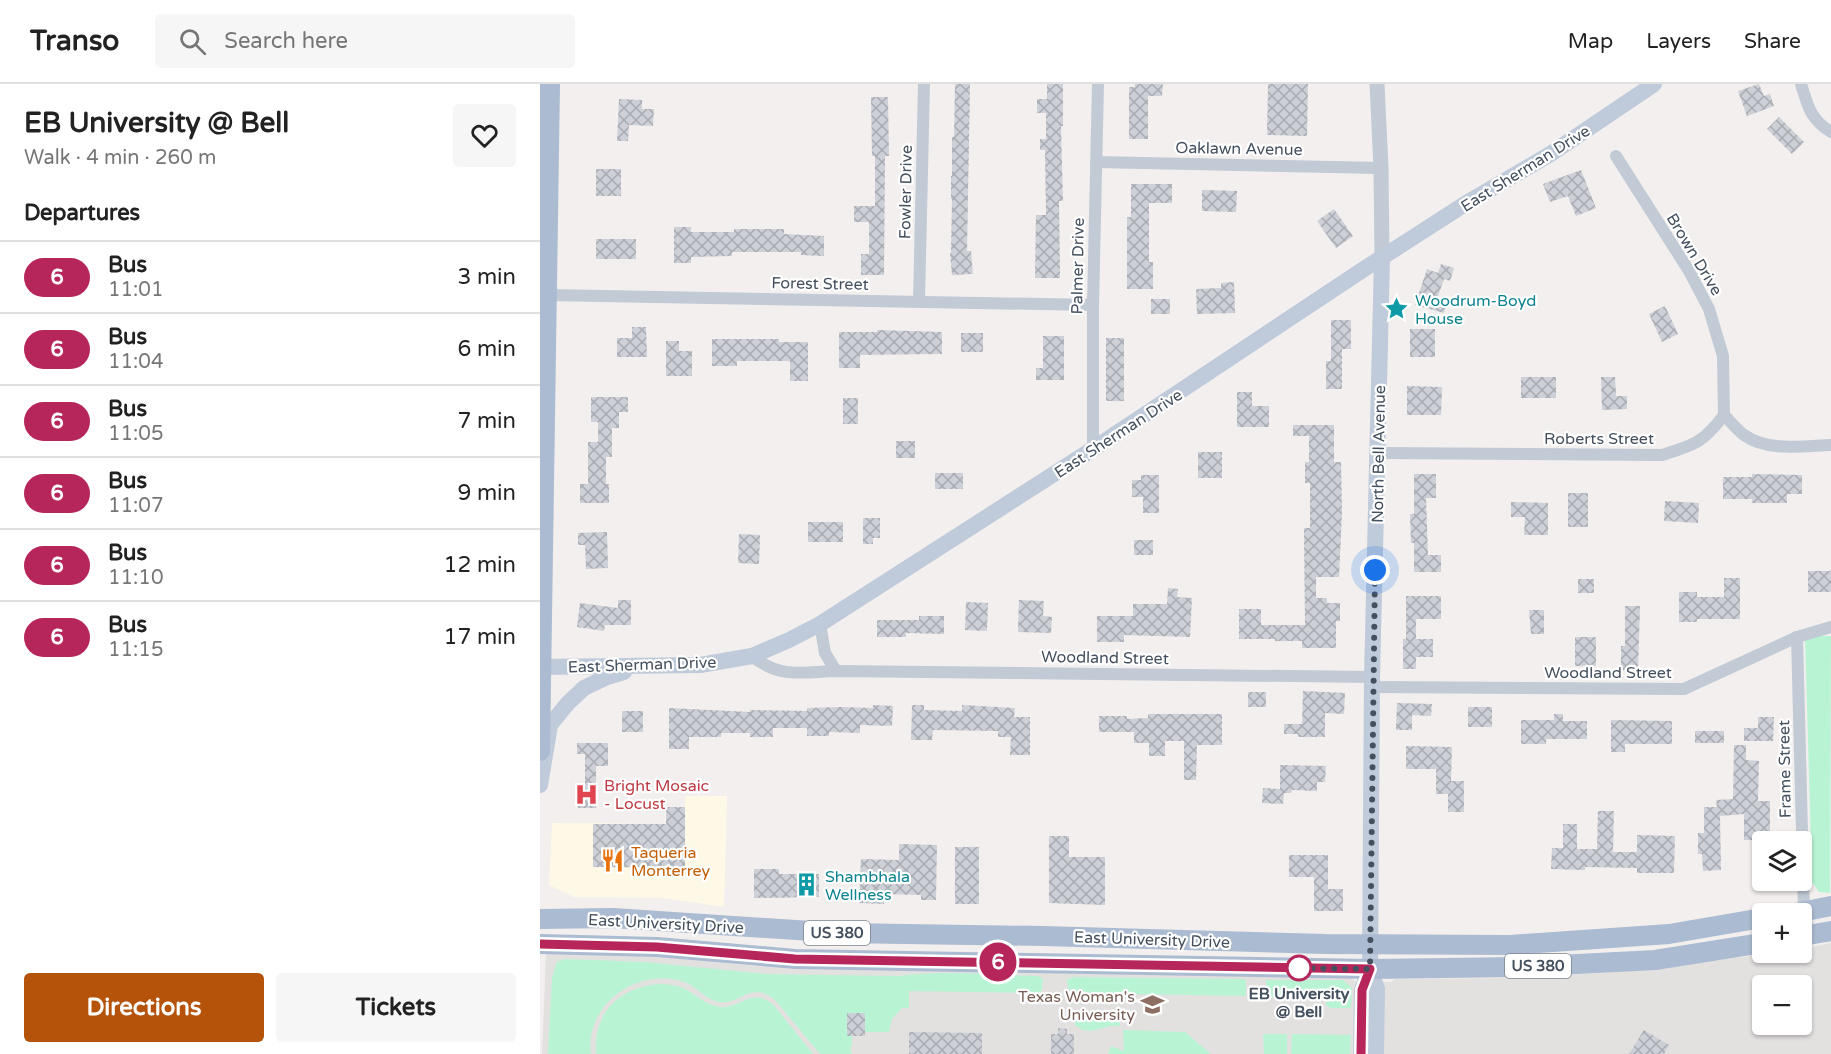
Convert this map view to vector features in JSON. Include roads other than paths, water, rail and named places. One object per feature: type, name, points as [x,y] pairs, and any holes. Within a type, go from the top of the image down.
[{"type":"main road","points":[[540,751],[550,84]]},
{"type":"main road","name":"East Sherman Drive","points":[[541,667],[700,665],[752,656],[820,624],[1093,449],[1465,204],[1552,153],[1654,84]]},
{"type":"main road","name":"North Bell Avenue","points":[[1376,1054],[1377,989],[1370,969],[1370,944],[1372,682],[1382,258]]},
{"type":"main road","points":[[540,785],[550,726],[564,708],[584,688],[607,677],[639,667]]},
{"type":"main road","points":[[1812,909],[1831,906]]},
{"type":"main road","name":"East University Drive","points":[[540,919],[613,918],[841,933],[1510,945],[1669,934],[1752,920]]},
{"type":"main road","points":[[1812,935],[1831,931]]},
{"type":"main road","name":"East University Drive","points":[[540,944],[657,947],[795,959],[1370,969],[1519,967],[1655,960],[1752,944]]},
{"type":"main road","name":"North Bell Avenue","points":[[1361,1054],[1362,990],[1370,969]]},
{"type":"street","name":"Fowler Drive","points":[[919,302],[924,84]]},
{"type":"street","name":"Palmer Drive","points":[[1093,449],[1092,306],[1098,84]]},
{"type":"street","name":"North Bell Avenue","points":[[1377,84],[1382,258]]},
{"type":"street","points":[[1801,84],[1810,113],[1821,126],[1831,132]]},
{"type":"street","name":"Brown Drive","points":[[1616,156],[1689,271],[1709,309],[1723,356],[1724,415]]},
{"type":"street","name":"Oaklawn Avenue","points":[[1096,162],[1381,168]]},
{"type":"street","name":"Forest Street","points":[[547,295],[1092,306]]},
{"type":"street","points":[[1724,415],[1743,435],[1755,441],[1787,447],[1831,445]]},
{"type":"street","name":"Roberts Street","points":[[1378,453],[1662,455],[1694,445],[1704,439],[1724,415]]},
{"type":"street","points":[[820,624],[825,653],[836,671]]},
{"type":"street","name":"Woodland Street","points":[[752,656],[766,667],[784,672],[836,671],[1684,689],[1797,637],[1831,627]]},
{"type":"street","name":"Frame Street","points":[[1797,637],[1797,903]]},
{"type":"place","name":"Woodrum-Boyd House","points":[[1397,309]]},
{"type":"place","name":"Bright Mosaic - Locust","points":[[586,794]]},
{"type":"place","name":"Taqueria Monterrey","points":[[613,861]]},
{"type":"place","name":"Shambhala Wellness","points":[[807,885]]},
{"type":"place","name":"EB University @ Bell","points":[[1299,968]]},
{"type":"place","name":"Texas Woman's University","points":[[1153,1005]]}]
